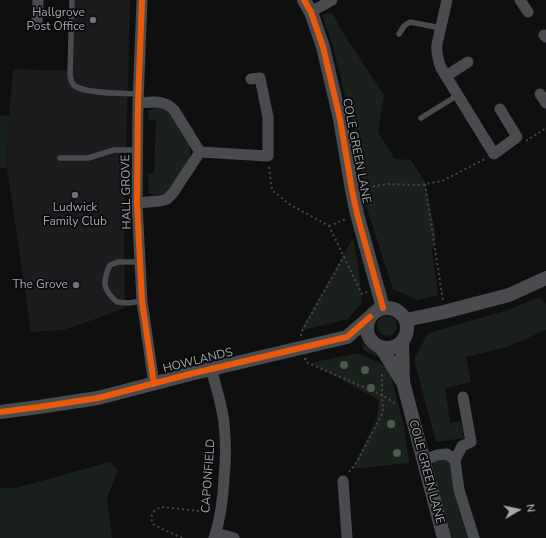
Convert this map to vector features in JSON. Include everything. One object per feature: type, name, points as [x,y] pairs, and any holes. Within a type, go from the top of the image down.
[{"type":"street","points":[[37,26],[38,0]]},
{"type":"street","name":"HALL GROVE","points":[[142,0],[136,203],[142,301],[154,384]]},
{"type":"street","points":[[308,6],[332,0]]},
{"type":"street","points":[[447,0],[436,52],[441,68],[494,154],[517,137],[500,109]]},
{"type":"street","points":[[520,0],[528,12]]},
{"type":"street","name":"COLE GREEN LANE","points":[[308,6],[323,47],[340,119],[357,214],[383,308]]},
{"type":"street","points":[[446,76],[468,62]]},
{"type":"street","points":[[200,152],[268,156],[268,118],[260,78],[251,79]]},
{"type":"street","points":[[138,98],[162,102],[169,105],[174,110],[200,152]]},
{"type":"street","points":[[136,203],[160,201],[167,198],[173,193],[200,152]]},
{"type":"street","points":[[406,320],[509,295],[546,278]]},
{"type":"street","points":[[383,308],[394,309],[402,313],[407,324],[406,337],[396,346],[381,349],[369,338],[367,324],[370,317],[376,311],[383,308]]},
{"type":"street","name":"HOWLANDS","points":[[0,412],[98,398],[211,369],[347,337],[370,317]]},
{"type":"street","name":"HOWLANDS","points":[[347,337],[381,349]]},
{"type":"street","name":"COLE GREEN LANE","points":[[402,342],[403,382],[444,538]]},
{"type":"street","name":"COLE GREEN LANE","points":[[381,349],[403,382]]},
{"type":"street","name":"CAPONFIELD","points":[[211,369],[224,421],[226,449],[223,498],[215,536]]},
{"type":"street","points":[[463,397],[471,442],[462,446],[455,460],[459,490],[474,538]]},
{"type":"street","points":[[423,461],[437,455],[447,454],[455,460]]},
{"type":"street","points":[[343,481],[347,538]]},
{"type":"street","points":[[215,536],[234,538]]},
{"type":"lane","points":[[72,0],[71,81],[76,87],[89,91],[138,98]]},
{"type":"lane","points":[[400,34],[404,26],[410,22],[441,28]]},
{"type":"lane","points":[[421,118],[458,95]]},
{"type":"lane","points":[[60,158],[88,158],[114,150],[137,150]]},
{"type":"lane","points":[[139,262],[118,262],[110,265],[106,272],[105,279],[107,291],[117,302],[128,303],[142,301]]},
{"type":"path","points":[[525,142],[546,128]]},
{"type":"path","points":[[352,190],[388,184],[425,184],[442,181],[494,154]]},
{"type":"path","points":[[268,156],[272,190],[289,204],[329,226],[362,294],[377,288]]},
{"type":"path","points":[[425,184],[444,312]]},
{"type":"path","points":[[329,226],[357,214]]},
{"type":"path","points":[[344,256],[301,333],[302,347],[306,362],[382,395],[410,411]]},
{"type":"path","points":[[343,481],[357,462],[382,412],[381,349]]},
{"type":"path","points":[[182,538],[154,525],[151,517],[152,513],[161,507],[221,513]]},
{"type":"shaded area","points":[[72,0],[130,0],[124,231],[125,308],[63,330],[31,332],[7,168],[13,69],[70,71]]},
{"type":"shaded area","points":[[331,12],[384,95],[378,132],[395,159],[411,160],[425,182],[436,237],[432,251],[438,295],[417,300],[393,289],[367,209],[351,119],[333,47],[322,15]]},
{"type":"shaded area","points":[[156,107],[161,107],[170,111],[190,144],[190,158],[178,178],[167,192],[158,196],[149,193],[148,174],[154,173],[156,121],[149,120],[148,111]]},
{"type":"shaded area","points":[[0,115],[9,116],[7,168],[0,168]]},
{"type":"shaded area","points":[[353,238],[362,302],[348,319],[300,331]]},
{"type":"shaded area","points":[[540,297],[546,304],[546,330],[507,347],[466,357],[471,382],[445,388],[450,423],[461,421],[464,438],[436,442],[414,360],[428,333],[508,310]]},
{"type":"shaded area","points":[[383,316],[391,316],[397,322],[397,330],[391,336],[383,336],[377,330],[377,322]]},
{"type":"shaded area","points":[[362,344],[374,349],[382,355],[376,356],[363,350]]},
{"type":"shaded area","points":[[358,353],[383,365],[390,372],[404,426],[409,463],[352,469],[377,419],[379,400],[310,363]]},
{"type":"shaded area","points":[[446,458],[455,469],[456,499],[468,538],[450,538],[432,468],[434,462]]},
{"type":"shaded area","points":[[110,462],[118,470],[107,498],[112,538],[0,538],[0,488],[16,488]]},
{"type":"cycle path","points":[[142,0],[138,103],[137,203],[142,301],[154,384]]},
{"type":"cycle path","points":[[304,0],[311,12],[323,47],[340,119],[357,214],[383,308]]},
{"type":"cycle path","points":[[0,412],[98,398],[190,374],[347,337],[370,317]]},
{"type":"place","name":"Hallgrove Post Office","points":[[93,20]]},
{"type":"place","name":"Ludwick Family Club","points":[[75,195]]},
{"type":"place","name":"The Grove","points":[[76,285]]}]
